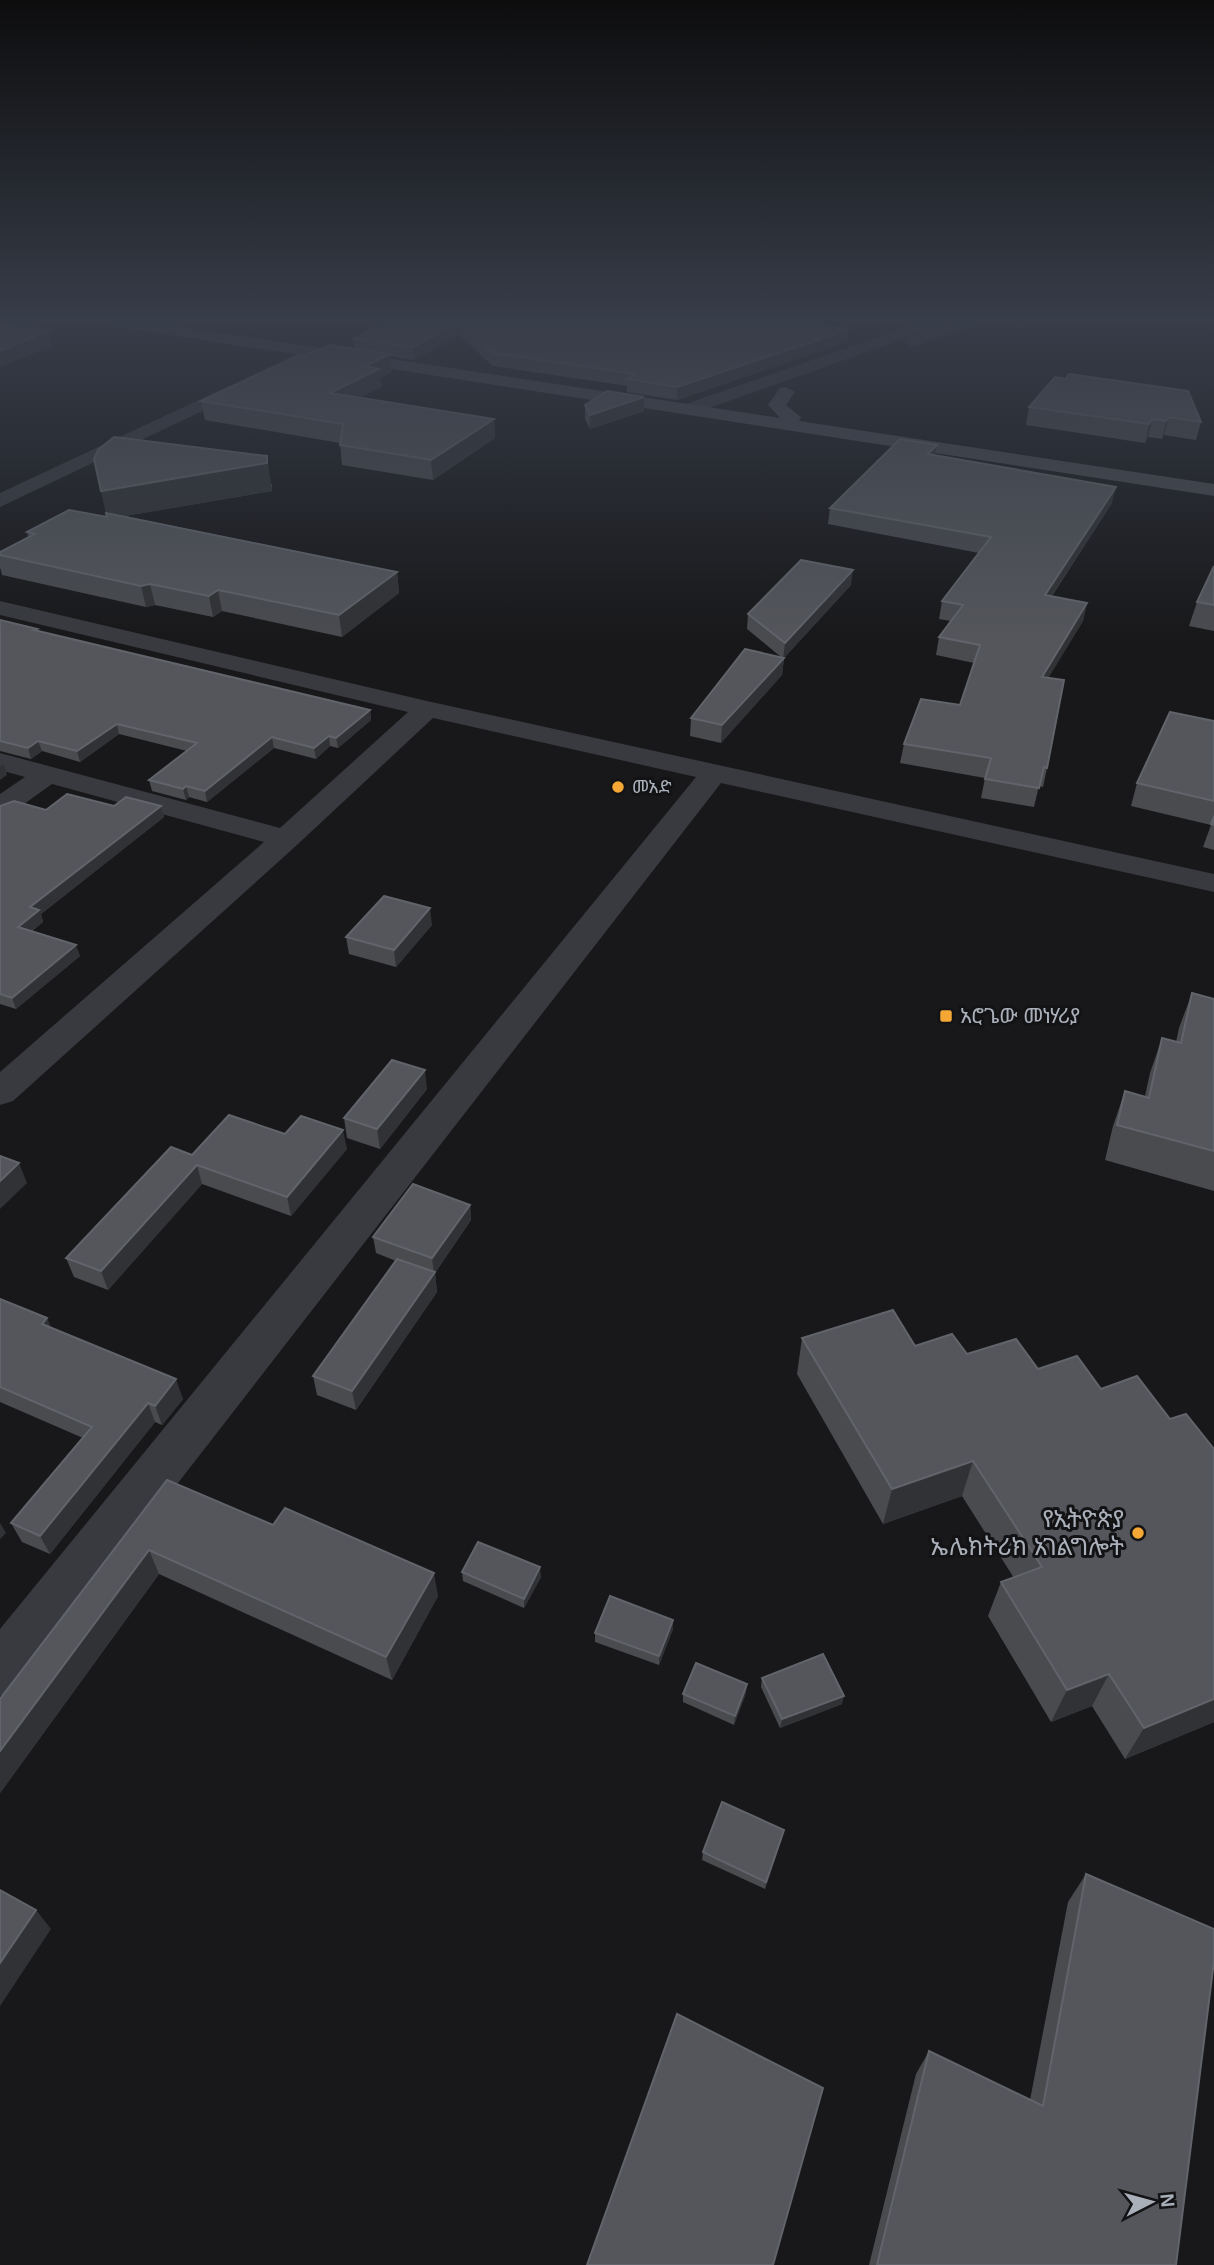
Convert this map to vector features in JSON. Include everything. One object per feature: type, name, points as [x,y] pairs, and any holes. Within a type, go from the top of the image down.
[{"type":"main road","points":[[831,428],[1214,490]]},
{"type":"main road","points":[[863,428],[1214,481]]},
{"type":"street","points":[[0,501],[153,428]]},
{"type":"street","points":[[0,608],[427,709],[1214,883]]},
{"type":"street","points":[[0,1092],[286,839],[427,709]]},
{"type":"street","points":[[0,761],[286,839]]},
{"type":"street","points":[[0,1670],[714,773]]},
{"type":"street","points":[[0,808],[48,774]]},
{"type":"building","points":[[342,428],[481,428],[431,460],[340,445]]},
{"type":"building","points":[[114,437],[267,456],[267,463],[101,491],[94,459],[98,450]]},
{"type":"building","points":[[900,439],[937,445],[928,454],[1116,487],[1045,595],[1087,603],[1042,677],[1064,680],[1047,768],[1044,767],[1039,788],[985,779],[991,758],[904,744],[921,699],[960,705],[980,645],[939,637],[963,605],[942,601],[991,537],[830,508]]},
{"type":"building","points":[[69,510],[107,517],[106,513],[397,572],[339,615],[218,590],[209,596],[150,584],[141,586],[0,555],[0,552],[35,534],[27,532]]},
{"type":"building","points":[[801,560],[853,570],[785,643],[748,614]]},
{"type":"building","points":[[1214,566],[1214,605],[1197,602]]},
{"type":"building","points":[[0,620],[370,710],[336,738],[329,736],[314,748],[272,737],[205,791],[186,786],[183,789],[149,780],[197,743],[117,724],[77,751],[38,741],[28,748],[0,741]]},
{"type":"building","points":[[745,649],[784,658],[722,725],[691,718]]},
{"type":"building","points":[[1170,712],[1214,721],[1214,801],[1137,783]]},
{"type":"building","points":[[67,794],[114,806],[126,797],[161,806],[30,907],[39,910],[18,927],[76,945],[12,998],[0,994],[0,806],[14,801],[46,810]]},
{"type":"building","points":[[384,896],[430,908],[394,950],[346,937]]},
{"type":"building","points":[[1192,993],[1214,999],[1214,1151],[1117,1125],[1125,1091],[1149,1098],[1162,1038],[1181,1043]]},
{"type":"building","points":[[392,1060],[425,1070],[377,1129],[344,1118]]},
{"type":"building","points":[[229,1115],[285,1134],[301,1116],[343,1130],[287,1197],[197,1165],[101,1271],[66,1258],[171,1147],[192,1155]]},
{"type":"building","points":[[0,1156],[19,1163],[0,1181]]},
{"type":"building","points":[[413,1184],[470,1205],[432,1258],[373,1237]]},
{"type":"building","points":[[397,1259],[435,1272],[352,1391],[313,1376]]},
{"type":"building","points":[[0,1299],[47,1318],[42,1324],[176,1379],[155,1406],[148,1403],[40,1536],[11,1523],[92,1427],[0,1387]]},
{"type":"building","points":[[893,1310],[915,1346],[952,1334],[967,1354],[1016,1339],[1038,1369],[1077,1356],[1101,1389],[1137,1376],[1170,1419],[1186,1414],[1214,1449],[1214,1699],[1144,1728],[1109,1674],[1067,1690],[1001,1582],[1042,1567],[973,1461],[892,1489],[802,1338]]},
{"type":"building","points":[[167,1480],[273,1525],[285,1508],[434,1573],[386,1657],[149,1550],[0,1751],[0,1699]]},
{"type":"building","points":[[478,1542],[540,1567],[524,1599],[462,1572]]},
{"type":"building","points":[[610,1596],[673,1620],[659,1656],[595,1633]]},
{"type":"building","points":[[823,1654],[844,1696],[782,1719],[762,1678]]},
{"type":"building","points":[[696,1663],[747,1684],[735,1716],[683,1694]]},
{"type":"building","points":[[722,1802],[784,1830],[766,1882],[703,1852]]},
{"type":"building","points":[[1086,1874],[1214,1929],[1214,1961],[1176,2265],[877,2265],[929,2051],[1043,2106]]},
{"type":"building","points":[[0,1890],[36,1910],[0,1963]]},
{"type":"building","points":[[677,2014],[823,2088],[773,2265],[587,2265]]},
{"type":"place","name":"መአድ","points":[[618,787]]},
{"type":"place","name":"አሮጌው መነሃሪያ","points":[[946,1016]]},
{"type":"place","name":"የኢትዮጵያ ኤሌክትሪክ አገልግሎት","points":[[1138,1533]]}]
